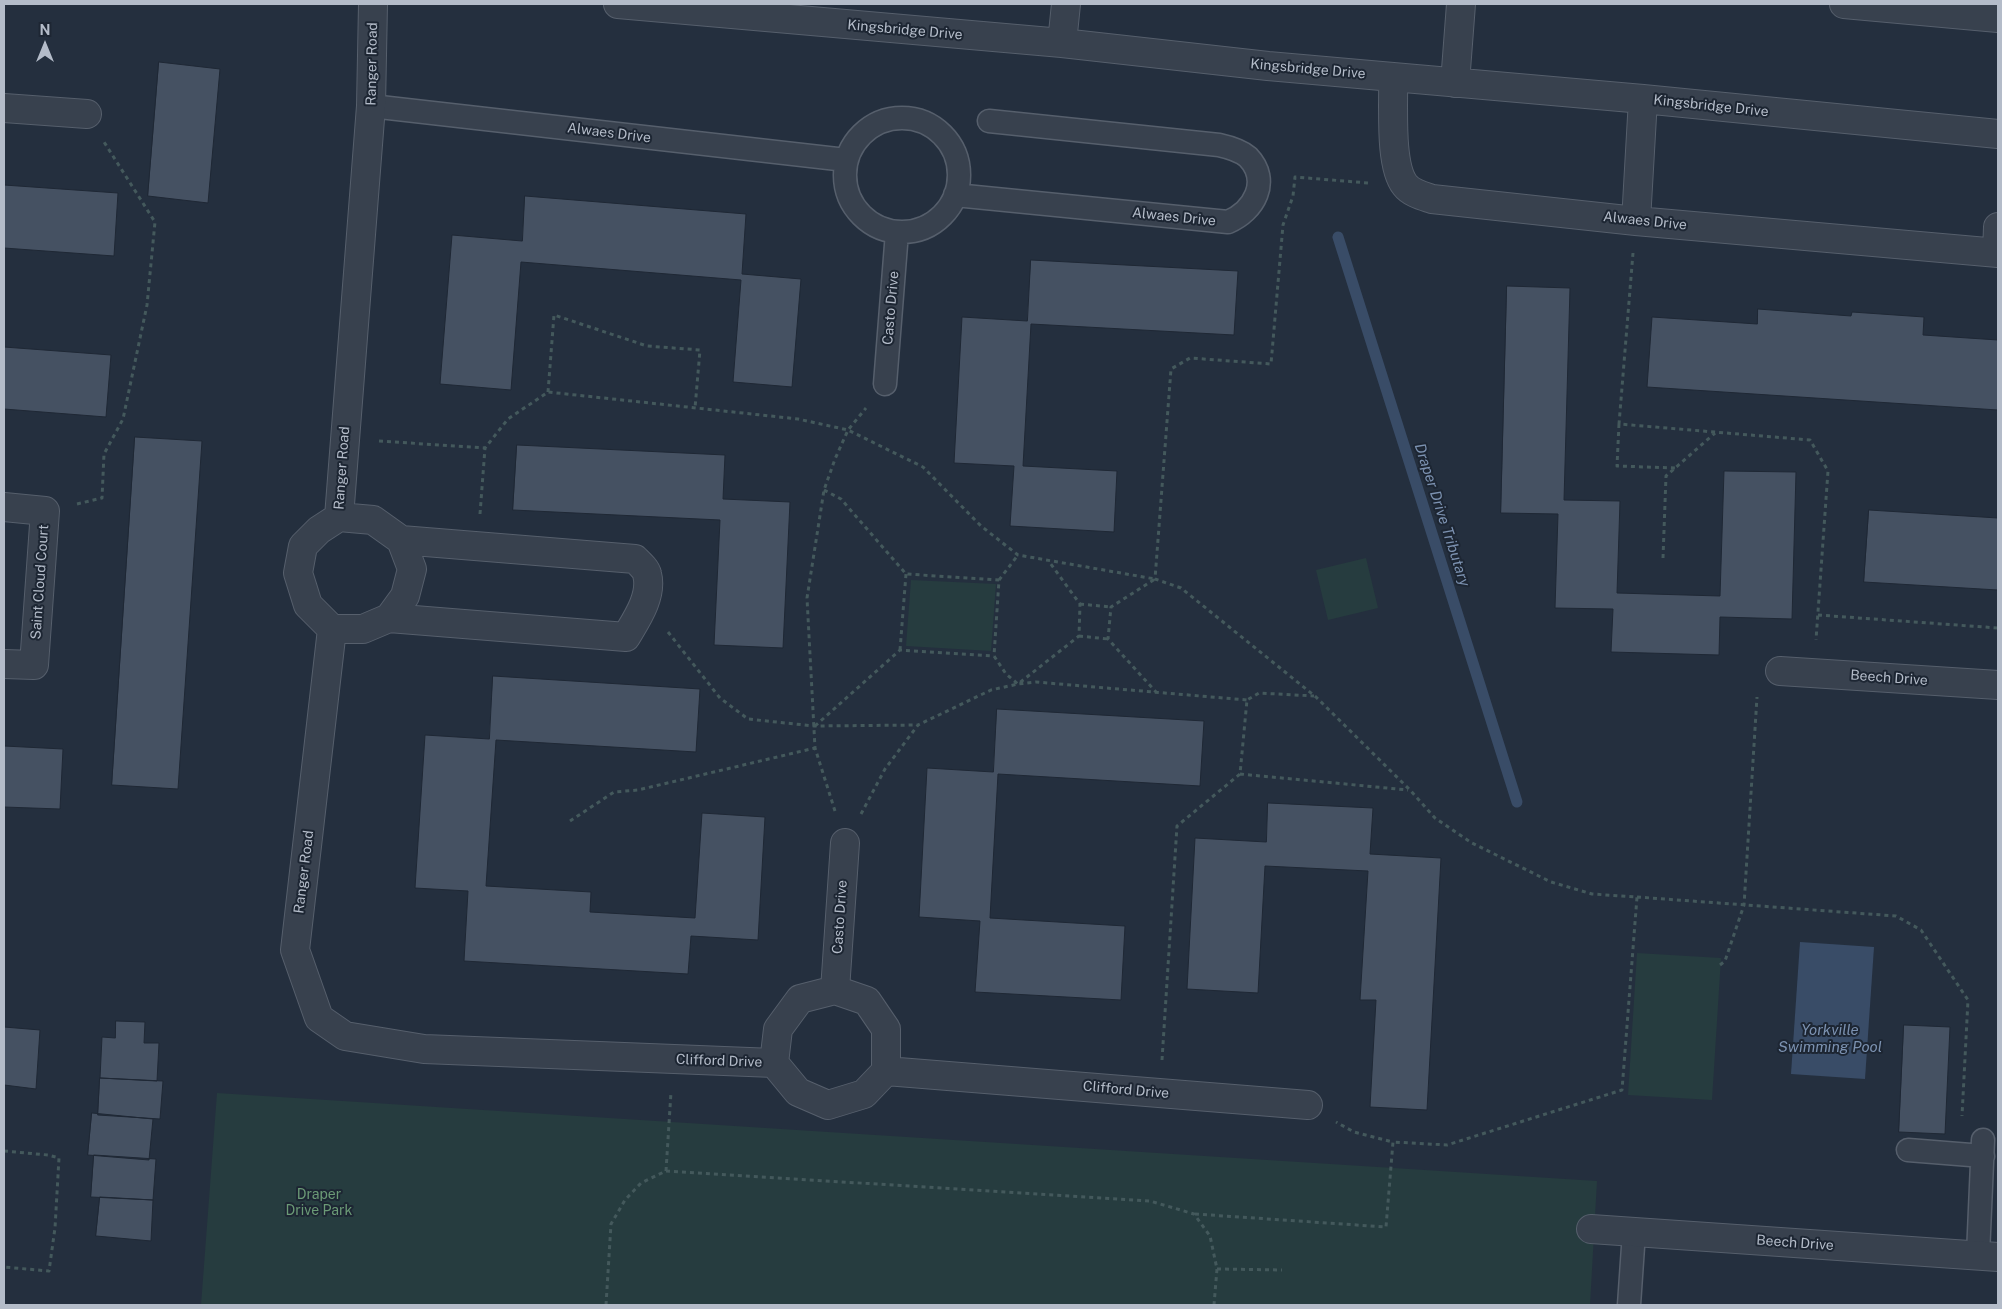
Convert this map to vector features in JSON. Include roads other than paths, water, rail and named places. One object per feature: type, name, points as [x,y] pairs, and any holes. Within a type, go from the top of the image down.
[{"type":"street","name":"Ranger Road","points":[[319,1018],[295,950],[332,629],[308,605],[298,573],[303,546],[319,530],[339,517],[372,106],[373,4]]},
{"type":"street","name":"Kingsbridge Drive","points":[[618,4],[1062,43],[1393,77],[1643,99],[1998,134]]},
{"type":"street","points":[[1062,43],[1066,4]]},
{"type":"street","points":[[1456,83],[1461,4]]},
{"type":"street","points":[[1844,4],[1998,18]]},
{"type":"street","name":"Alwaes Drive","points":[[1393,77],[1395,159],[1398,174],[1406,186],[1419,195],[1432,199],[1997,253]]},
{"type":"street","points":[[1636,220],[1643,99]]},
{"type":"street","points":[[4,108],[87,114]]},
{"type":"street","points":[[1997,253],[1998,227]]},
{"type":"street","name":"Saint Cloud Court","points":[[4,507],[45,511],[34,665],[4,664]]},
{"type":"street","points":[[332,629],[363,629],[389,618],[626,637],[640,612],[647,594],[647,574],[635,559],[401,540],[373,520],[339,517]]},
{"type":"street","points":[[389,618],[405,596],[412,569],[401,540]]},
{"type":"street","name":"Beech Drive","points":[[1780,671],[1998,685]]},
{"type":"street","name":"Casto Drive","points":[[835,990],[845,843]]},
{"type":"street","points":[[774,1063],[778,1029],[800,999],[835,990],[867,1001],[886,1029],[886,1071]]},
{"type":"street","name":"Clifford Drive","points":[[319,1018],[345,1036],[424,1049],[774,1063],[798,1092],[828,1105],[864,1094],[886,1071],[1308,1105]]},
{"type":"street","name":"Beech Drive","points":[[1591,1229],[1988,1256]]},
{"type":"lane","name":"Alwaes Drive","points":[[372,106],[846,160]]},
{"type":"lane","points":[[907,117],[929,124],[947,138],[957,158],[960,180],[956,195],[953,202],[939,219],[919,230],[897,232],[875,226],[858,212],[846,192],[844,169],[846,160],[851,148],[865,130],[885,120],[907,117]]},
{"type":"lane","name":"Alwaes Drive","points":[[956,195],[1228,222],[1241,217],[1258,192],[1259,174],[1247,156],[1219,145],[989,121]]},
{"type":"lane","name":"Casto Drive","points":[[884,384],[897,232]]},
{"type":"lane","points":[[1908,1150],[1960,1154],[1983,1148],[1988,1256]]},
{"type":"lane","points":[[1629,1305],[1634,1232]]},
{"type":"water","name":"Yorkville Swimming Pool","points":[[1800,942],[1874,947],[1865,1079],[1791,1074]]},
{"type":"waterway","name":"Draper Drive Tributary","points":[[1338,237],[1517,802]]},
{"type":"park label","name":"Draper Drive Park","points":[[319,1204]]}]
